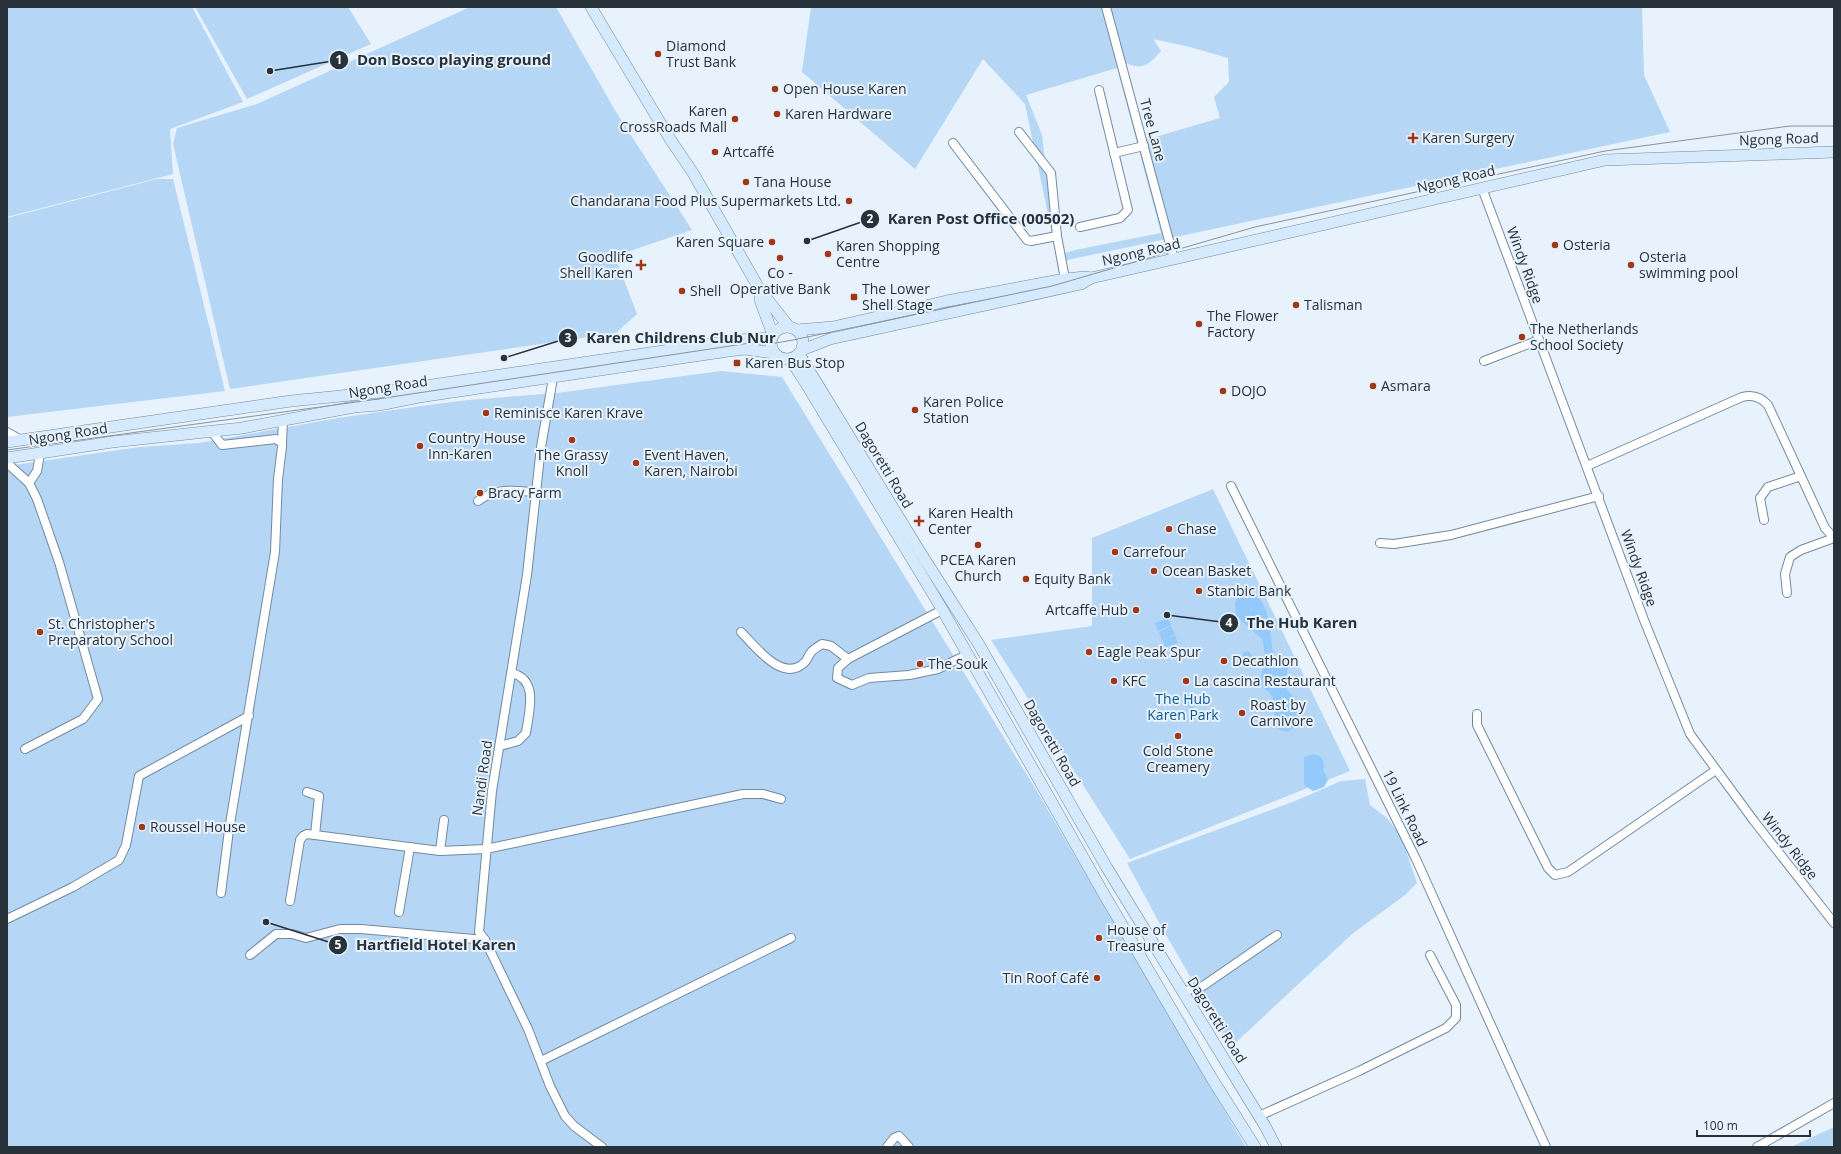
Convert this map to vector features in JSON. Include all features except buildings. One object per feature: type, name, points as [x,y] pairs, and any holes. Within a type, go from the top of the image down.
[{"type":"main road","points":[[591,7],[666,133],[693,173],[760,290],[803,339],[797,355],[779,358],[774,353],[771,345],[772,336],[760,300],[760,290]]},
{"type":"main road","name":"Ngong Road","points":[[793,329],[833,326],[989,298],[1081,284],[1091,278],[1605,160],[1834,152]]},
{"type":"main road","name":"Ngong Road","points":[[797,355],[830,340],[989,298],[1065,279],[1085,277],[1091,278]]},
{"type":"main road","points":[[772,336],[781,328],[793,329]]},
{"type":"main road","name":"Ngong Road","points":[[7,442],[291,402],[353,396],[772,336]]},
{"type":"main road","name":"Ngong Road","points":[[7,458],[112,442],[212,432],[354,407],[379,405],[419,397],[745,349],[774,353]]},
{"type":"main road","name":"Dagoretti Road","points":[[797,355],[892,530],[942,610],[966,655],[1105,896],[1241,1127],[1255,1147]]},
{"type":"main road","name":"Dagoretti Road","points":[[797,355],[978,643],[1064,796],[1182,992],[1259,1116],[1276,1147]]},
{"type":"main road","points":[[1241,1127],[1248,1132],[1254,1130],[1259,1116]]},
{"type":"street","name":"Tree Lane","points":[[1106,7],[1174,260]]},
{"type":"street","points":[[1080,227],[1120,218],[1128,210],[1099,90]]},
{"type":"street","points":[[1019,132],[1051,172],[1058,236],[1065,279]]},
{"type":"street","points":[[954,143],[1027,240],[1031,241],[1058,236]]},
{"type":"street","points":[[1114,153],[1144,146]]},
{"type":"street","name":"Windy Ridge","points":[[1482,188],[1599,496],[1644,620],[1690,734],[1834,923]]},
{"type":"street","points":[[1484,361],[1539,340]]},
{"type":"street","name":"Nandi Road","points":[[553,378],[536,492],[527,575],[500,746],[486,849],[479,932],[485,940],[528,1029],[550,1086],[568,1121],[602,1147]]},
{"type":"street","points":[[1587,466],[1750,395],[1758,397],[1768,405],[1825,528],[1834,538],[1801,550],[1790,557],[1785,574],[1787,593]]},
{"type":"street","points":[[221,892],[228,830],[249,716],[275,552],[278,479],[283,420]]},
{"type":"street","points":[[7,432],[21,440]]},
{"type":"street","points":[[212,432],[222,445],[271,439],[276,439],[282,443]]},
{"type":"street","points":[[29,483],[37,471],[40,454]]},
{"type":"street","points":[[7,463],[29,483],[59,562],[98,699],[83,720],[25,749]]},
{"type":"street","points":[[1764,520],[1760,498],[1768,487],[1801,476]]},
{"type":"street","name":"19 Link Road","points":[[1231,486],[1416,859],[1546,1147]]},
{"type":"street","points":[[478,501],[487,494],[501,490],[536,492]]},
{"type":"street","points":[[1380,543],[1394,544],[1451,535],[1599,496]]},
{"type":"street","points":[[942,610],[848,659],[838,668],[837,678],[852,685],[869,678],[909,675],[938,669],[966,655]]},
{"type":"street","points":[[741,632],[776,666],[785,669],[793,670],[805,662],[812,651],[822,644],[831,646],[848,659]]},
{"type":"street","points":[[500,746],[518,741],[526,733],[531,690],[528,683],[520,675],[512,673]]},
{"type":"street","points":[[1477,714],[1477,725],[1548,868],[1555,875],[1568,872],[1716,770]]},
{"type":"street","points":[[7,919],[73,887],[119,860],[126,845],[139,776],[249,716]]},
{"type":"street","points":[[307,792],[319,796],[315,835]]},
{"type":"street","points":[[290,901],[300,840],[303,836],[315,835],[440,851],[486,849],[743,794],[763,794],[781,799]]},
{"type":"street","points":[[440,851],[444,820]]},
{"type":"street","points":[[399,912],[410,848]]},
{"type":"street","points":[[250,956],[276,934],[292,934],[306,938],[340,929],[380,930],[485,940]]},
{"type":"street","points":[[1182,992],[1203,986],[1277,935]]},
{"type":"street","points":[[541,1062],[791,938]]},
{"type":"street","points":[[1259,1116],[1359,1071],[1446,1028],[1456,1018],[1456,1005],[1430,954]]},
{"type":"street","points":[[1756,1147],[1767,1144],[1834,1103]]},
{"type":"street","points":[[887,1147],[894,1138],[898,1136],[909,1147]]},
{"type":"green space","points":[[7,7],[192,7],[243,102],[170,129],[173,174],[7,217]]},
{"type":"green space","points":[[195,7],[348,7],[371,44],[247,99]]},
{"type":"green space","points":[[470,7],[556,7],[616,112],[692,230],[615,256],[637,314],[616,333],[230,389],[173,144],[177,128],[257,104]]},
{"type":"green space","points":[[811,7],[1642,7],[1644,75],[1670,132],[1058,262],[1025,104],[983,59],[915,169],[802,72]],"holes":[[[1153,39],[1190,47],[1228,58],[1229,82],[1214,97],[1220,118],[1145,140],[1118,60],[1137,66],[1146,64],[1161,51]],[[1117,68],[1161,233],[1075,250],[1059,255],[1051,212],[1042,135],[1026,95]]]},
{"type":"green space","points":[[157,179],[173,179],[225,391],[7,417],[7,218]]},
{"type":"green space","points":[[721,371],[782,377],[1035,788],[1246,1147],[7,1147],[7,466],[140,447],[199,443],[338,418],[421,406],[468,400],[557,393]]},
{"type":"green space","name":"The Hub Karen Park","points":[[1213,489],[1350,771],[1130,859],[991,640],[1092,626],[1092,538]]},
{"type":"green space","points":[[1365,779],[1370,805],[1387,818],[1401,836],[1417,883],[1405,895],[1352,934],[1231,1047],[1162,928],[1127,863],[1295,801],[1341,781]]},
{"type":"green space","points":[[1834,1127],[1834,1147],[1791,1147]]},
{"type":"shaded area","points":[[1244,591],[1254,594],[1265,608],[1270,627],[1274,656],[1288,668],[1285,686],[1303,707],[1302,721],[1288,732],[1277,727],[1274,718],[1274,700],[1259,681],[1265,661],[1263,640],[1236,616],[1235,603],[1239,593]]},
{"type":"shaded area","points":[[1168,618],[1171,625],[1158,631],[1155,623]]},
{"type":"shaded area","points":[[1171,626],[1175,634],[1162,640],[1159,632]]},
{"type":"shaded area","points":[[1175,635],[1178,643],[1165,648],[1162,640]]},
{"type":"shaded area","points":[[1247,651],[1252,656],[1247,661],[1242,656]]},
{"type":"shaded area","points":[[1188,693],[1198,717],[1194,719],[1184,695]]},
{"type":"shaded area","points":[[1313,754],[1321,757],[1324,762],[1323,770],[1328,780],[1324,787],[1313,791],[1304,785],[1304,757]]},
{"type":"tram line","points":[[7,450],[378,399],[750,343],[776,343],[793,340],[1052,286],[1255,227],[1605,151],[1790,126],[1834,126]]},
{"type":"place","name":"Diamond Trust Bank","points":[[658,54]]},
{"type":"place","name":"Don Bosco playing ground","points":[[270,71]]},
{"type":"place","name":"Open House Karen","points":[[775,89]]},
{"type":"place","name":"Karen Hardware","points":[[777,114]]},
{"type":"place","name":"Karen CrossRoads Mall","points":[[735,119]]},
{"type":"place","name":"Karen Surgery","points":[[1413,138]]},
{"type":"place","name":"Artcaffé","points":[[715,152]]},
{"type":"place","name":"Tana House","points":[[746,182]]},
{"type":"place","name":"Chandarana Food Plus Supermarkets Ltd.","points":[[849,201]]},
{"type":"place","name":"Karen Post Office (00502)","points":[[807,241]]},
{"type":"place","name":"Karen Square","points":[[772,242]]},
{"type":"place","name":"Osteria","points":[[1555,245]]},
{"type":"place","name":"Karen Shopping Centre","points":[[828,254]]},
{"type":"place","name":"Co - Operative Bank","points":[[780,258]]},
{"type":"place","name":"Goodlife Shell Karen","points":[[641,265]]},
{"type":"place","name":"Osteria swimming pool","points":[[1631,265]]},
{"type":"place","name":"Shell","points":[[682,291]]},
{"type":"place","name":"The Lower Shell Stage","points":[[854,297]]},
{"type":"place","name":"Talisman","points":[[1296,305]]},
{"type":"place","name":"The Flower Factory","points":[[1199,324]]},
{"type":"place","name":"The Netherlands School Society","points":[[1522,337]]},
{"type":"place","name":"Karen Childrens Club Nur","points":[[504,358]]},
{"type":"place","name":"Karen Bus Stop","points":[[737,363]]},
{"type":"place","name":"Asmara","points":[[1373,386]]},
{"type":"place","name":"DOJO","points":[[1223,391]]},
{"type":"place","name":"Karen Police Station","points":[[915,410]]},
{"type":"place","name":"Reminisce Karen Krave","points":[[486,413]]},
{"type":"place","name":"The Grassy Knoll","points":[[572,440]]},
{"type":"place","name":"Country House Inn-Karen","points":[[420,446]]},
{"type":"place","name":"Event Haven, Karen, Nairobi","points":[[636,463]]},
{"type":"place","name":"Bracy Farm","points":[[480,493]]},
{"type":"place","name":"Karen Health Center","points":[[919,521]]},
{"type":"place","name":"Chase","points":[[1169,529]]},
{"type":"place","name":"PCEA Karen Church","points":[[978,545]]},
{"type":"place","name":"Carrefour","points":[[1115,552]]},
{"type":"place","name":"Ocean Basket","points":[[1154,571]]},
{"type":"place","name":"Equity Bank","points":[[1026,579]]},
{"type":"place","name":"Stanbic Bank","points":[[1199,591]]},
{"type":"place","name":"Artcaffe Hub","points":[[1136,610]]},
{"type":"place","name":"The Hub Karen","points":[[1167,615]]},
{"type":"place","name":"St. Christopher's Preparatory School","points":[[40,632]]},
{"type":"place","name":"Eagle Peak Spur","points":[[1089,652]]},
{"type":"place","name":"Decathlon","points":[[1224,661]]},
{"type":"place","name":"The Souk","points":[[920,664]]},
{"type":"place","name":"KFC","points":[[1114,681]]},
{"type":"place","name":"La cascina Restaurant","points":[[1186,681]]},
{"type":"place","name":"Roast by Carnivore","points":[[1242,713]]},
{"type":"place","name":"Cold Stone Creamery","points":[[1178,736]]},
{"type":"place","name":"Roussel House","points":[[142,827]]},
{"type":"place","name":"Hartfield Hotel Karen","points":[[266,922]]},
{"type":"place","name":"House of Treasure","points":[[1099,938]]},
{"type":"place","name":"Tin Roof Café","points":[[1097,978]]}]
